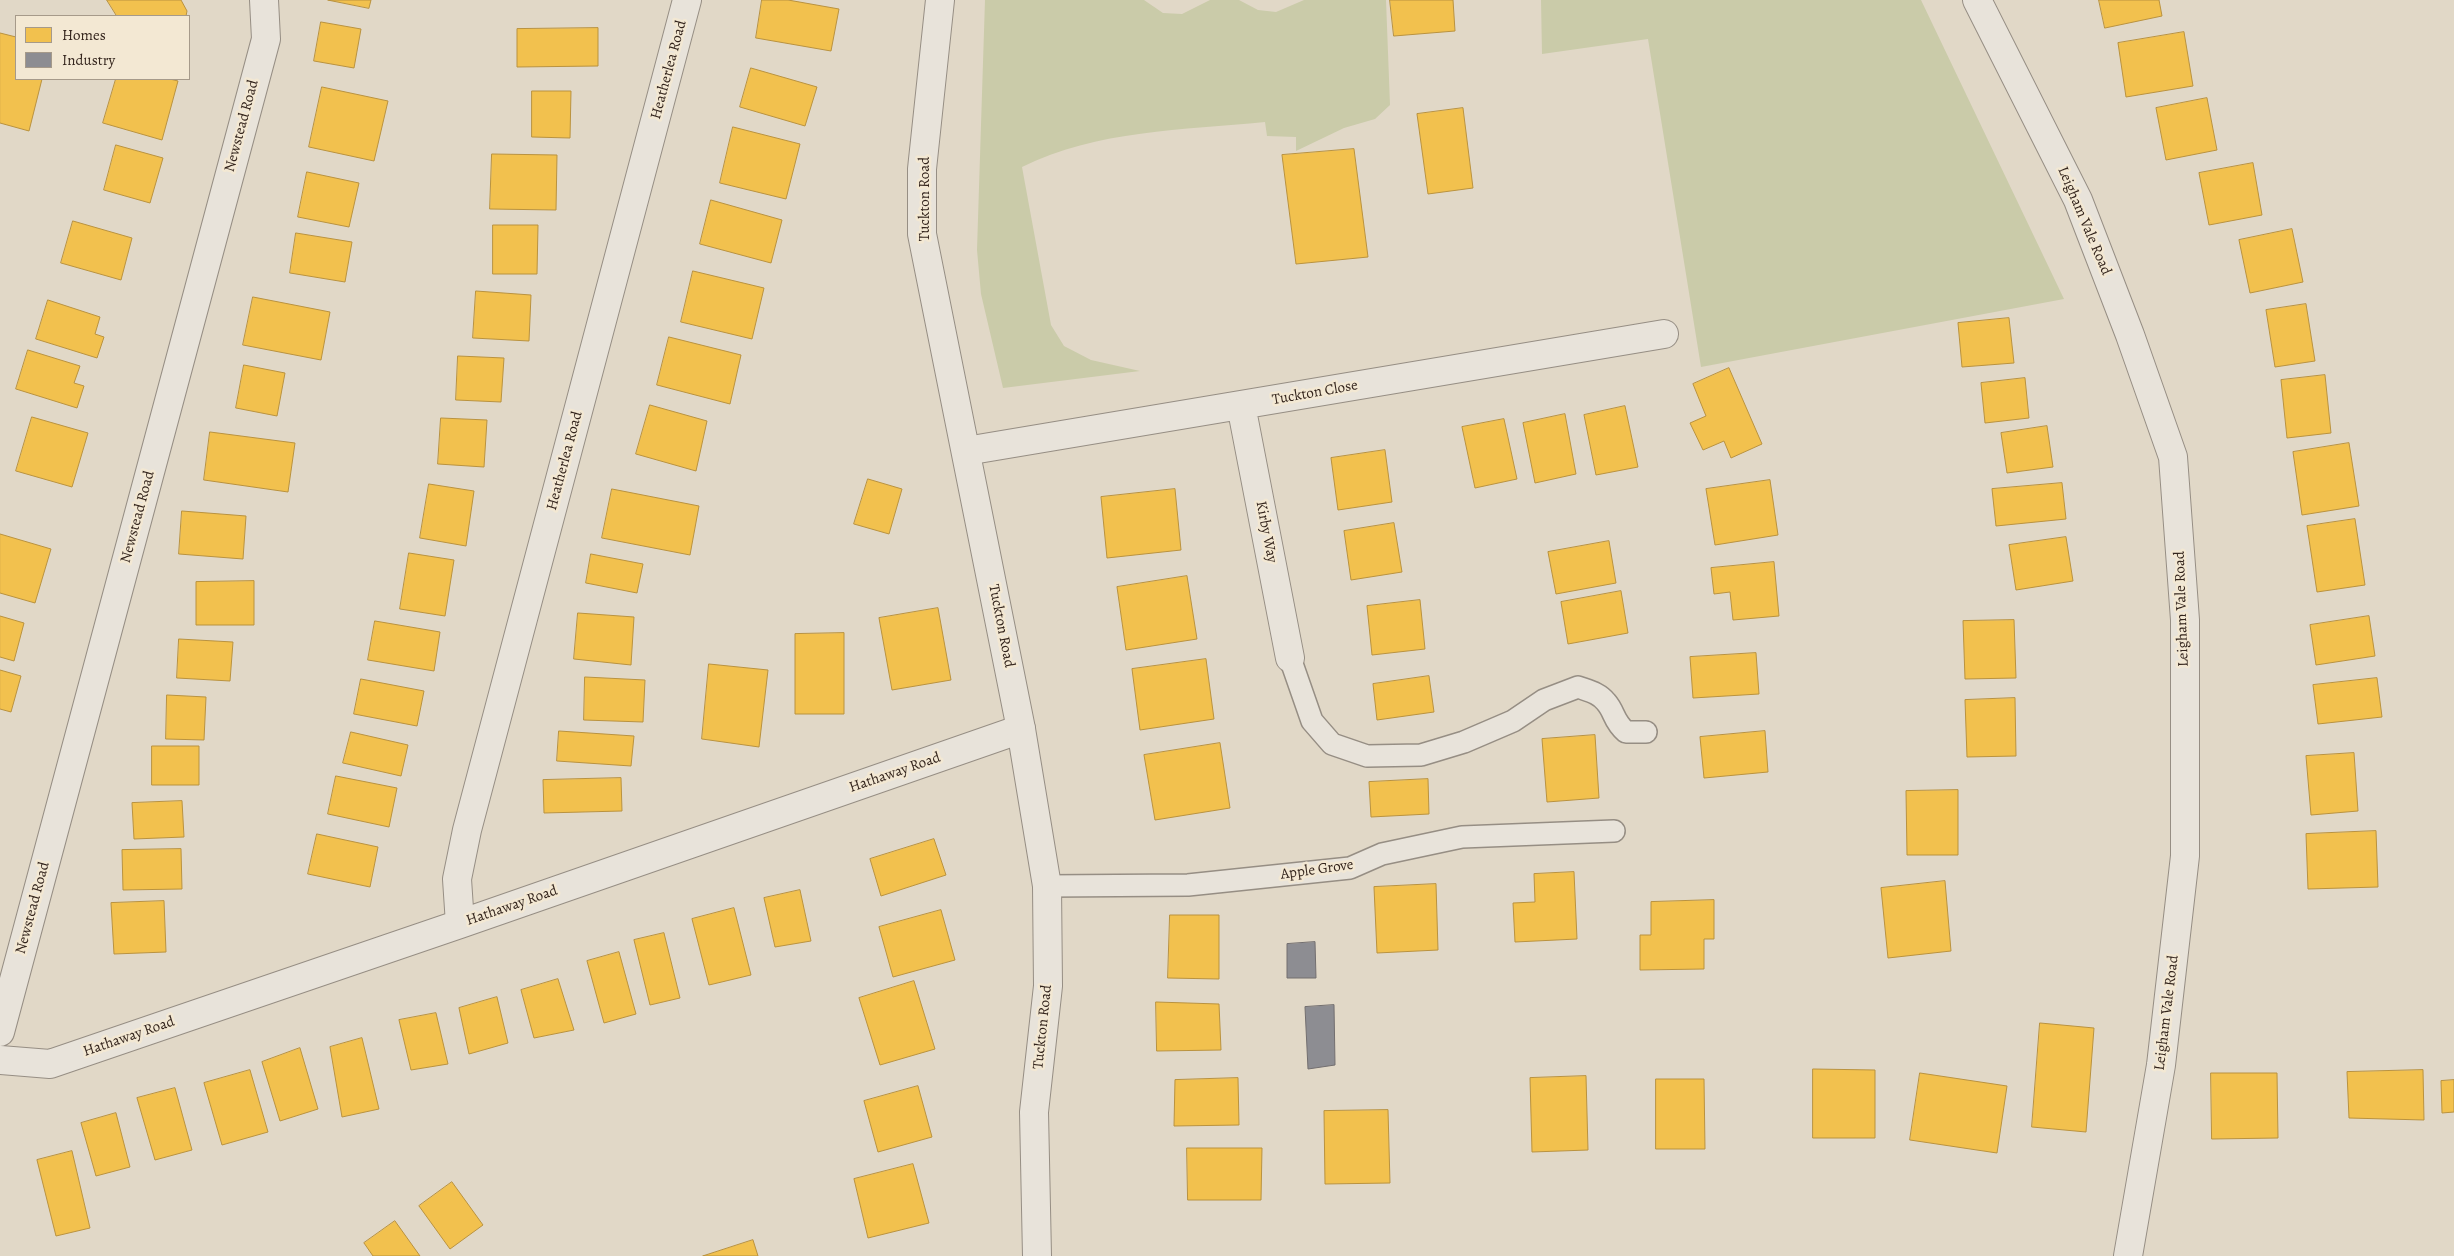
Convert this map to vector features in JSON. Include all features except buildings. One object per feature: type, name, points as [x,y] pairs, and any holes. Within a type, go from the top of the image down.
[{"type":"street","name":"Newstead Road","points":[[0,1032],[266,39],[264,0]]},
{"type":"street","name":"Heatherlea Road","points":[[460,924],[458,879],[467,830],[687,0]]},
{"type":"street","name":"Tuckton Road","points":[[940,0],[922,169],[922,234],[1021,729],[1046,886],[1048,986],[1034,1112],[1038,1256]]},
{"type":"street","name":"Leigham Vale Road","points":[[1977,0],[2078,200],[2130,335],[2173,457],[2185,620],[2185,856],[2161,1065],[2128,1256]]},
{"type":"street","name":"Tuckton Close","points":[[966,451],[1664,334]]},
{"type":"street","name":"Kirby Way","points":[[1241,405],[1290,658]]},
{"type":"street","name":"Hathaway Road","points":[[0,1060],[50,1064],[1021,729]]},
{"type":"lane","points":[[1290,658],[1312,721],[1332,744],[1367,756],[1421,755],[1464,742],[1513,721],[1544,700],[1578,687],[1597,694],[1608,703],[1617,725],[1626,732],[1646,732]]},
{"type":"lane","name":"Apple Grove","points":[[1046,886],[1188,885],[1350,868],[1382,854],[1462,837],[1614,831]]},
{"type":"green space","points":[[985,0],[1144,0],[1163,13],[1182,14],[1210,0],[1239,0],[1258,10],[1276,12],[1304,0],[1386,0],[1390,105],[1375,119],[1344,128],[1296,151],[1296,137],[1267,136],[1265,122],[1172,130],[1110,139],[1080,145],[1022,167],[1051,325],[1064,346],[1091,360],[1140,371],[1003,388],[981,294],[977,250]]},
{"type":"green space","points":[[1541,0],[1921,0],[2064,299],[1701,367],[1648,39],[1542,54]]}]
